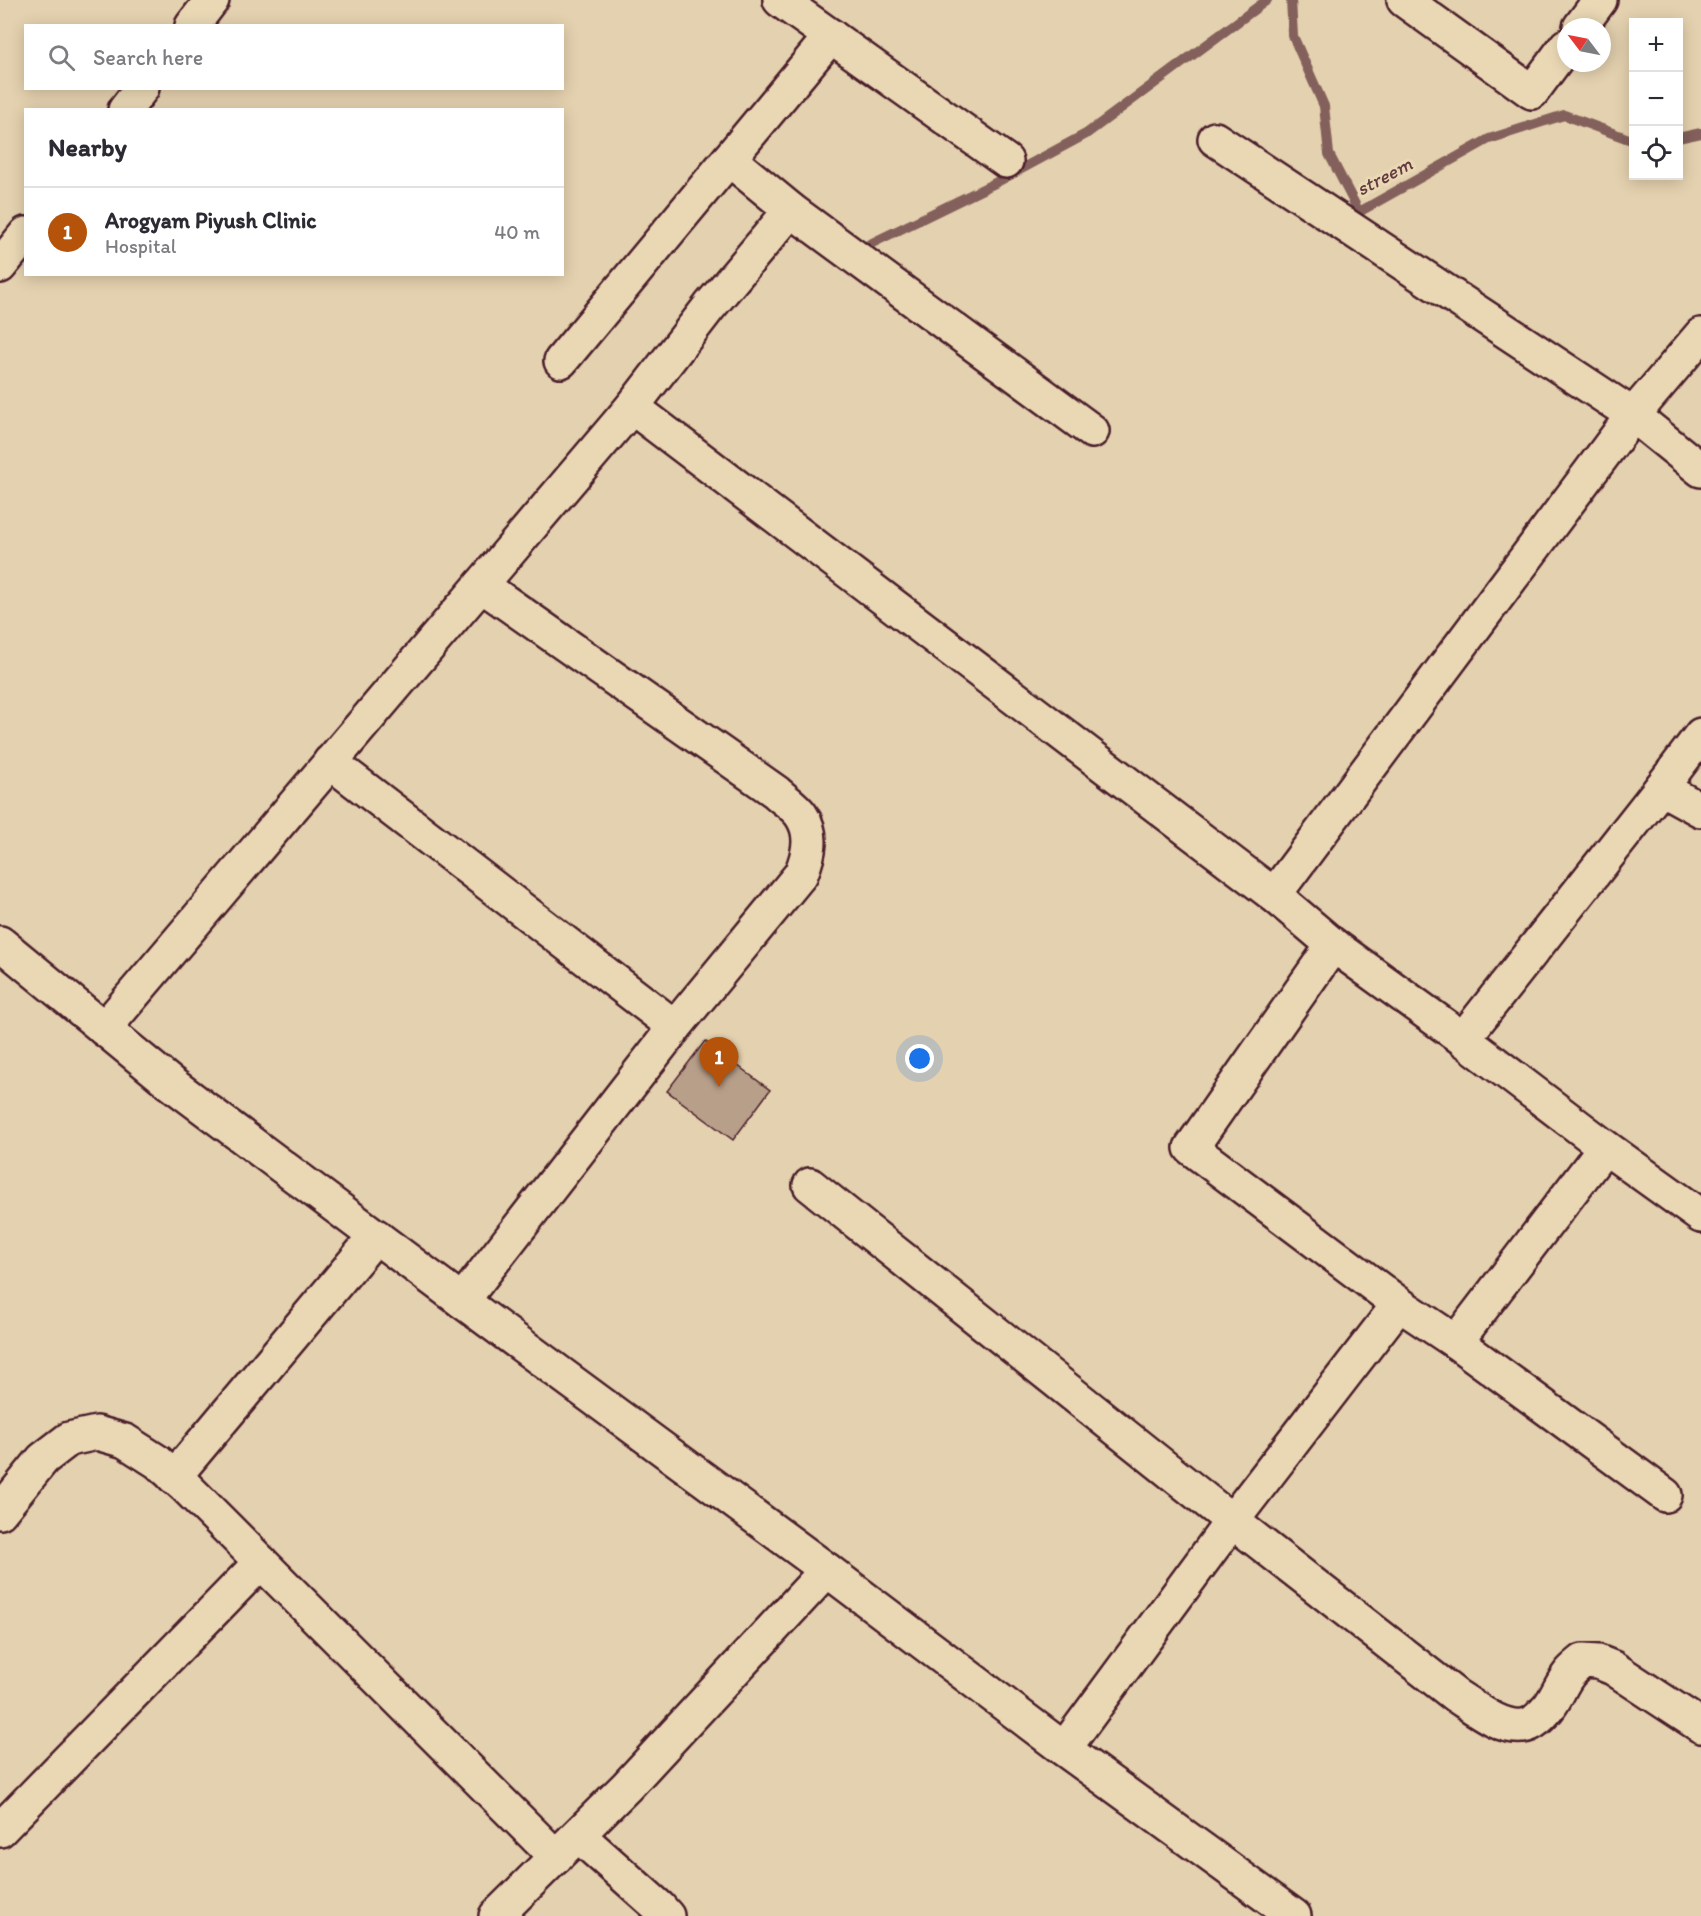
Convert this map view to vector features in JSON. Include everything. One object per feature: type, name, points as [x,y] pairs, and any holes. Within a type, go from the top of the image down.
[{"type":"street","points":[[194,24],[212,0]]},
{"type":"street","points":[[780,0],[1006,161]]},
{"type":"street","points":[[1404,0],[1532,92],[1557,58]]},
{"type":"street","points":[[1587,18],[1600,0]]},
{"type":"street","points":[[561,361],[831,36]]},
{"type":"street","points":[[127,108],[140,90]]},
{"type":"street","points":[[1215,139],[1634,415],[1701,470]]},
{"type":"street","points":[[729,159],[791,210],[1092,431]]},
{"type":"street","points":[[104,1029],[632,407],[710,306],[791,210]]},
{"type":"street","points":[[0,266],[24,236]]},
{"type":"street","points":[[1274,895],[1634,415],[1701,335]]},
{"type":"street","points":[[632,407],[1274,895],[1333,945],[1701,1216]]},
{"type":"street","points":[[462,1301],[675,1027],[801,874],[808,856],[809,835],[800,814],[776,792],[481,585]]},
{"type":"street","points":[[1463,1039],[1701,735]]},
{"type":"street","points":[[330,762],[675,1027]]},
{"type":"street","points":[[1661,788],[1701,810]]},
{"type":"street","points":[[0,943],[168,1081],[827,1570],[1064,1749],[1294,1916]]},
{"type":"street","points":[[1333,945],[1191,1148],[1399,1304],[1456,1342],[1665,1496]]},
{"type":"street","points":[[1456,1342],[1605,1147]]},
{"type":"street","points":[[810,1185],[1232,1521],[1455,1695],[1497,1720],[1513,1726],[1525,1726],[1535,1721],[1550,1706],[1569,1673],[1583,1661],[1598,1662],[1613,1668],[1700,1724]]},
{"type":"street","points":[[174,1477],[376,1236]]},
{"type":"street","points":[[1064,1749],[1232,1521],[1399,1304]]},
{"type":"street","points":[[0,1512],[43,1459],[69,1439],[98,1433],[125,1441],[158,1462],[261,1562],[567,1846],[659,1907],[667,1916]]},
{"type":"street","points":[[4,1819],[261,1562]]},
{"type":"street","points":[[496,1916],[627,1786],[827,1570]]},
{"type":"building","points":[[705,1041],[770,1090],[733,1140],[667,1091]]},
{"type":"waterway","name":"streem","points":[[864,247],[995,183],[1086,134],[1267,0]]},
{"type":"waterway","name":"streem","points":[[1291,0],[1293,36],[1324,106],[1329,154],[1359,212],[1489,139],[1564,115],[1629,139]]},
{"type":"waterway","name":"streem","points":[[1683,137],[1701,133]]},
{"type":"place","name":"Arogyam Piyush Clinic","points":[[719,1087]]}]
